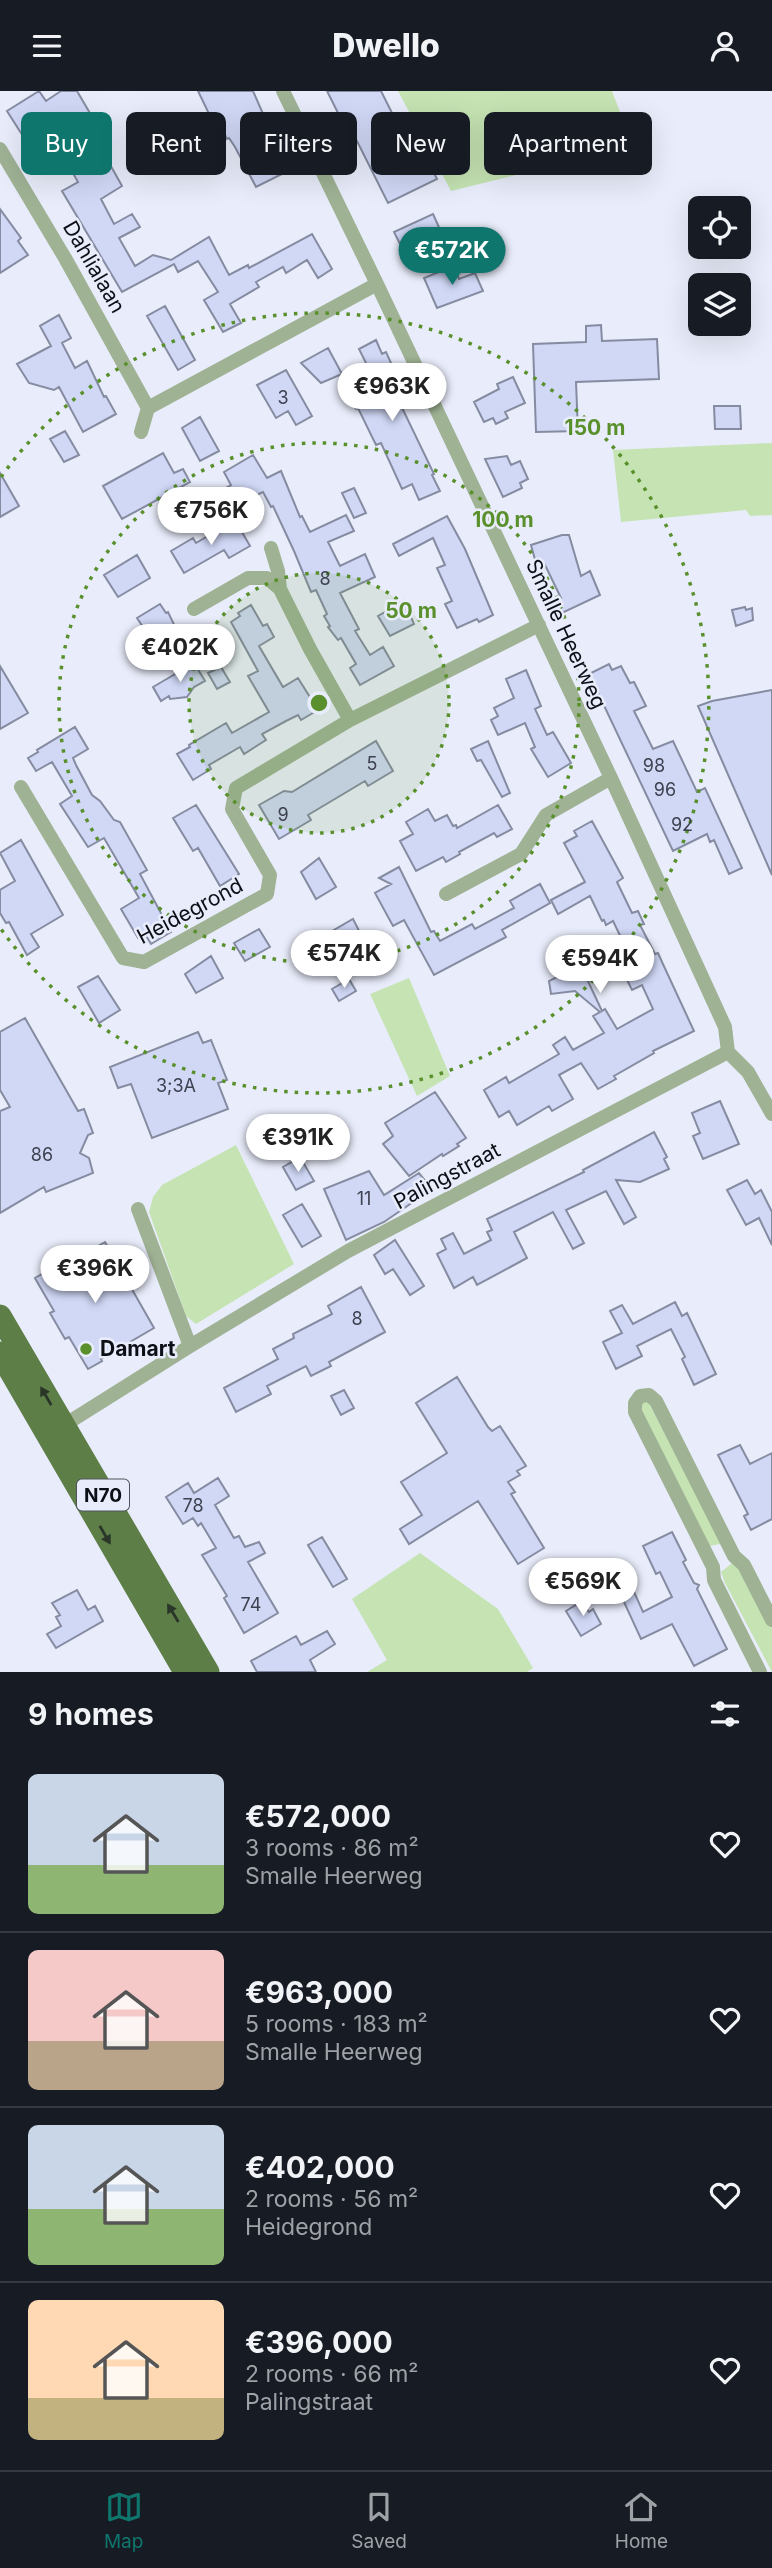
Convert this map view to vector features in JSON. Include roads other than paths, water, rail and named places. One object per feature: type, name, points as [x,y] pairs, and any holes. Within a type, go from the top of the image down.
[{"type":"main road","name":"N70","points":[[0,1316],[55,1431],[185,1672]]},
{"type":"main road","name":"N70","points":[[0,1353],[55,1431],[208,1672]]},
{"type":"street","name":"Smalle Heerweg","points":[[283,91],[611,778],[725,1027],[728,1052]]},
{"type":"street","name":"Dahlialaan","points":[[0,149],[65,258],[148,408]]},
{"type":"street","points":[[141,432],[148,408],[377,284]]},
{"type":"street","points":[[271,548],[280,589],[350,720]]},
{"type":"street","points":[[194,609],[248,578],[267,578],[280,589]]},
{"type":"street","name":"Heidegrond","points":[[22,787],[123,957],[144,962],[267,894],[270,875],[232,809],[236,788],[350,720],[539,625]]},
{"type":"street","points":[[446,894],[521,854],[546,815],[611,778]]},
{"type":"street","points":[[728,1052],[748,1072],[772,1114]]},
{"type":"street","name":"Palingstraat","points":[[55,1431],[348,1251],[728,1052]]},
{"type":"street","points":[[138,1209],[190,1346]]},
{"type":"street","points":[[760,1672],[714,1580],[713,1567],[635,1412],[635,1403],[640,1396],[649,1395],[656,1401],[734,1556],[744,1565],[772,1620]]},
{"type":"street","points":[[713,1567],[721,1557],[734,1556]]},
{"type":"place","name":"Damart","points":[[86,1349]]}]
